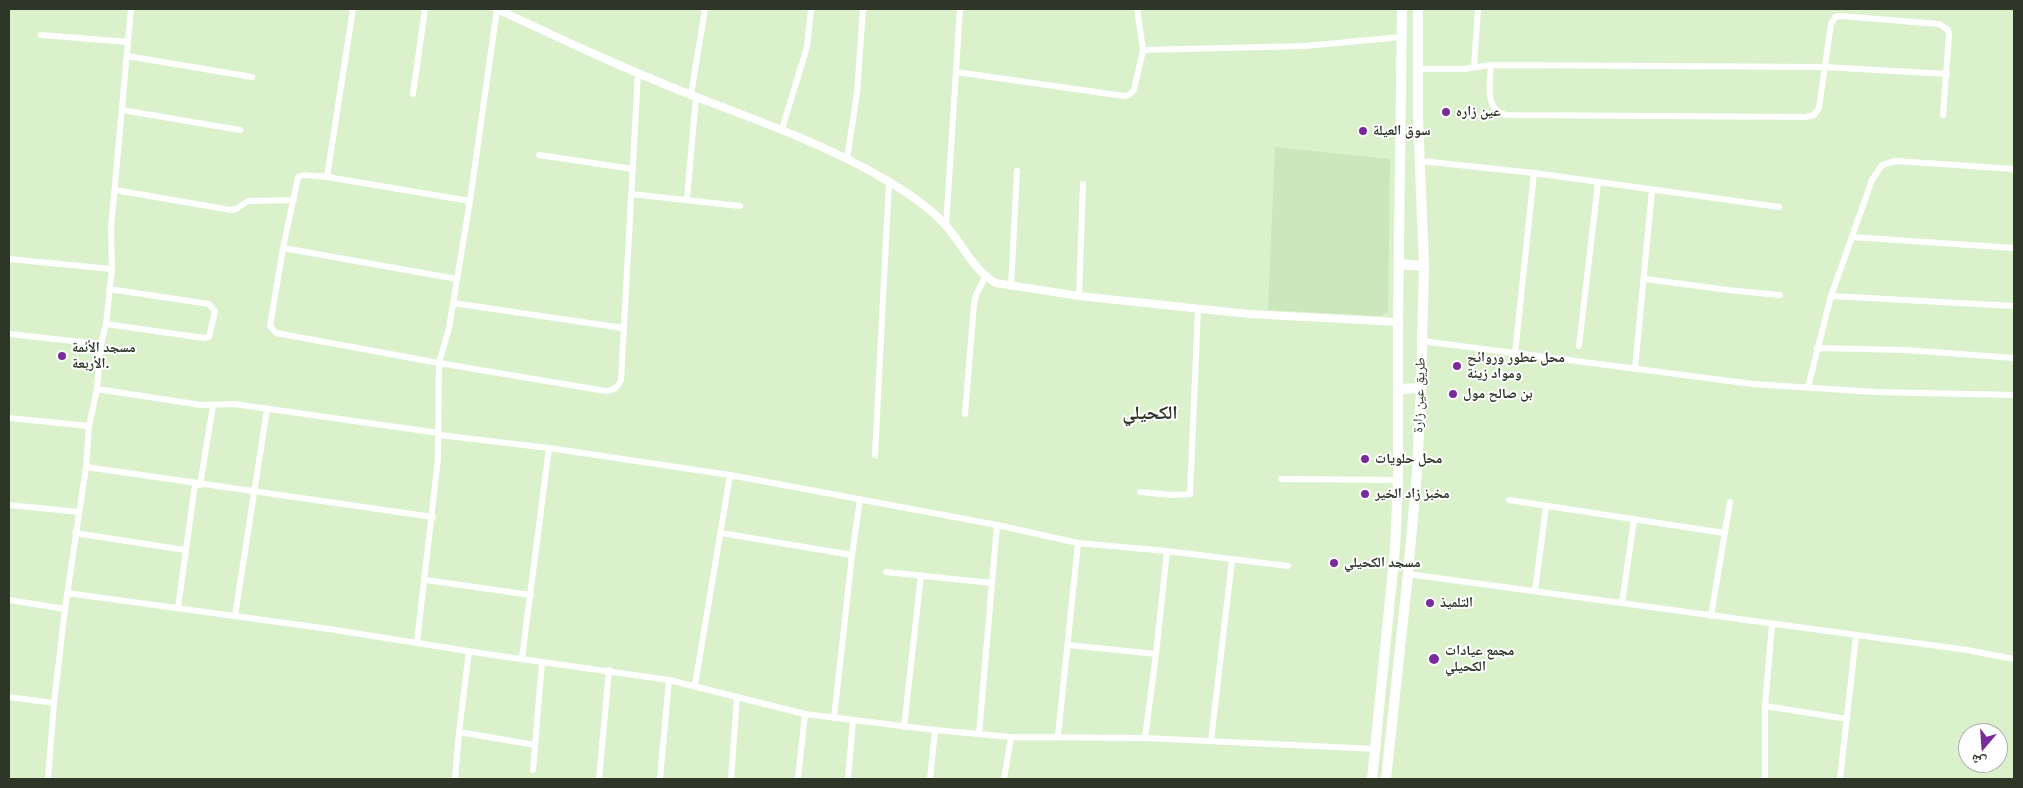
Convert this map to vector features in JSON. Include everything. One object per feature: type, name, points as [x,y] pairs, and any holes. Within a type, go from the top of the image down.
[{"type":"main road","name":"طريق عين زارة","points":[[1372,779],[1395,549],[1398,480],[1402,9]]},
{"type":"main road","name":"طريق عين زارة","points":[[1386,779],[1408,574],[1417,473],[1421,388],[1424,266],[1418,9]]},
{"type":"main road","points":[[1399,264],[1424,266]]},
{"type":"main road","points":[[1399,389],[1421,388]]},
{"type":"street","points":[[48,779],[54,703],[67,593],[86,467],[89,426],[97,389],[101,344],[106,324],[112,269],[111,228],[131,9]]},
{"type":"street","points":[[327,178],[353,9]]},
{"type":"street","points":[[413,94],[425,9]]},
{"type":"street","points":[[417,642],[433,517],[439,434],[439,363],[449,328],[470,201],[497,9],[570,44],[638,73],[782,129],[847,159],[889,182],[913,197],[946,226],[976,268],[996,284],[1198,310],[1398,322]]},
{"type":"street","points":[[687,200],[694,96],[705,9]]},
{"type":"street","points":[[782,129],[807,47],[811,9]]},
{"type":"street","points":[[847,159],[858,84],[863,9]]},
{"type":"street","points":[[946,226],[960,9]]},
{"type":"street","points":[[956,72],[1124,96],[1129,95],[1134,90],[1143,50],[1137,9]]},
{"type":"street","points":[[1474,68],[1478,9]]},
{"type":"street","points":[[1491,65],[1490,101],[1494,108],[1503,114],[1670,117],[1811,116],[1819,108],[1832,19],[1840,16],[1939,24],[1948,30],[1949,35],[1943,115]]},
{"type":"street","points":[[41,35],[128,42]]},
{"type":"street","points":[[1143,50],[1305,46],[1402,37]]},
{"type":"street","points":[[127,56],[252,77]]},
{"type":"street","points":[[1418,70],[1474,68],[1491,65],[1824,67],[1947,74]]},
{"type":"street","points":[[470,201],[327,178],[304,175],[298,177],[283,248],[270,326],[272,330],[276,333],[439,363],[596,389],[613,390],[621,380],[638,73]]},
{"type":"street","points":[[122,110],[240,130]]},
{"type":"street","points":[[539,155],[632,169]]},
{"type":"street","points":[[1421,161],[1534,173],[1779,207]]},
{"type":"street","points":[[1808,387],[1831,296],[1872,180],[1882,165],[1896,161],[2014,169]]},
{"type":"street","points":[[1011,287],[1017,171]]},
{"type":"street","points":[[1515,354],[1534,173]]},
{"type":"street","points":[[875,455],[889,182]]},
{"type":"street","points":[[1580,346],[1598,183]]},
{"type":"street","points":[[1078,296],[1083,184]]},
{"type":"street","points":[[115,190],[232,210],[236,210],[248,201],[294,200]]},
{"type":"street","points":[[1635,368],[1652,190]]},
{"type":"street","points":[[631,194],[740,206]]},
{"type":"street","points":[[1852,237],[2014,248]]},
{"type":"street","points":[[283,248],[457,279]]},
{"type":"street","points":[[9,259],[112,269]]},
{"type":"street","points":[[965,414],[974,304],[976,295],[985,277]]},
{"type":"street","points":[[1645,279],[1780,295]]},
{"type":"street","points":[[106,324],[204,338],[209,337],[212,333],[215,311],[209,304],[109,289]]},
{"type":"street","points":[[1831,296],[2014,306]]},
{"type":"street","points":[[453,304],[623,328]]},
{"type":"street","points":[[1140,492],[1172,495],[1190,494],[1198,310]]},
{"type":"street","points":[[9,334],[101,344]]},
{"type":"street","points":[[1422,341],[1754,384],[1876,392],[2014,396]]},
{"type":"street","points":[[1817,348],[1906,350],[2014,358]]},
{"type":"street","points":[[97,389],[213,406],[234,404],[730,475],[997,525],[1078,543],[1167,551],[1288,566]]},
{"type":"street","points":[[178,608],[184,550],[213,406]]},
{"type":"street","points":[[235,616],[267,409]]},
{"type":"street","points":[[9,418],[89,426]]},
{"type":"street","points":[[522,658],[549,448]]},
{"type":"street","points":[[86,467],[433,517]]},
{"type":"street","points":[[695,685],[730,475]]},
{"type":"street","points":[[1280,479],[1398,480]]},
{"type":"street","points":[[834,718],[860,500]]},
{"type":"street","points":[[1509,500],[1724,533]]},
{"type":"street","points":[[1711,616],[1730,502]]},
{"type":"street","points":[[9,505],[78,512]]},
{"type":"street","points":[[1535,591],[1546,507]]},
{"type":"street","points":[[1622,603],[1634,520]]},
{"type":"street","points":[[979,734],[997,525]]},
{"type":"street","points":[[75,533],[184,550]]},
{"type":"street","points":[[721,533],[852,555]]},
{"type":"street","points":[[1058,736],[1078,543]]},
{"type":"street","points":[[1145,738],[1167,551]]},
{"type":"street","points":[[1211,741],[1232,560]]},
{"type":"street","points":[[886,572],[992,584]]},
{"type":"street","points":[[1408,574],[1772,625],[1968,650],[2014,659]]},
{"type":"street","points":[[904,727],[921,576]]},
{"type":"street","points":[[426,580],[530,594]]},
{"type":"street","points":[[67,593],[417,642],[542,662],[609,670],[695,685],[804,714],[904,727],[1011,736],[1145,738],[1376,749]]},
{"type":"street","points":[[9,600],[65,609]]},
{"type":"street","points":[[1765,779],[1765,706],[1772,625]]},
{"type":"street","points":[[1840,779],[1856,636]]},
{"type":"street","points":[[1068,645],[1156,654]]},
{"type":"street","points":[[454,779],[469,651]]},
{"type":"street","points":[[533,770],[542,662]]},
{"type":"street","points":[[599,779],[609,670]]},
{"type":"street","points":[[660,779],[669,680]]},
{"type":"street","points":[[9,697],[54,703]]},
{"type":"street","points":[[731,779],[738,697]]},
{"type":"street","points":[[1765,706],[1847,719]]},
{"type":"street","points":[[798,779],[804,714]]},
{"type":"street","points":[[848,779],[853,720]]},
{"type":"street","points":[[930,779],[935,730]]},
{"type":"street","points":[[458,732],[535,745]]},
{"type":"street","points":[[1004,779],[1011,736]]},
{"type":"shaded area","points":[[1275,147],[1390,159],[1388,311],[1381,316],[1268,310]]},
{"type":"place","name":"عين زاره","points":[[1446,112]]},
{"type":"place","name":"سوق العيلة","points":[[1363,131]]},
{"type":"place","name":"مسجد الأئمة الأربعة.","points":[[62,356]]},
{"type":"place","name":"محل عطور وروائح ومواد زينة","points":[[1457,366]]},
{"type":"place","name":"بن صالح مول","points":[[1453,394]]},
{"type":"place","name":"محل حلويات","points":[[1365,459]]},
{"type":"place","name":"مخبز زاد الخير","points":[[1365,494]]},
{"type":"place","name":"مسجد الكحيلي","points":[[1334,563]]},
{"type":"place","name":"التلميذ","points":[[1430,603]]},
{"type":"place","name":"مجمع عيادات الكحيلي","points":[[1434,659]]},
{"type":"district","name":"الكحيلي","points":[[1150,414]]}]
